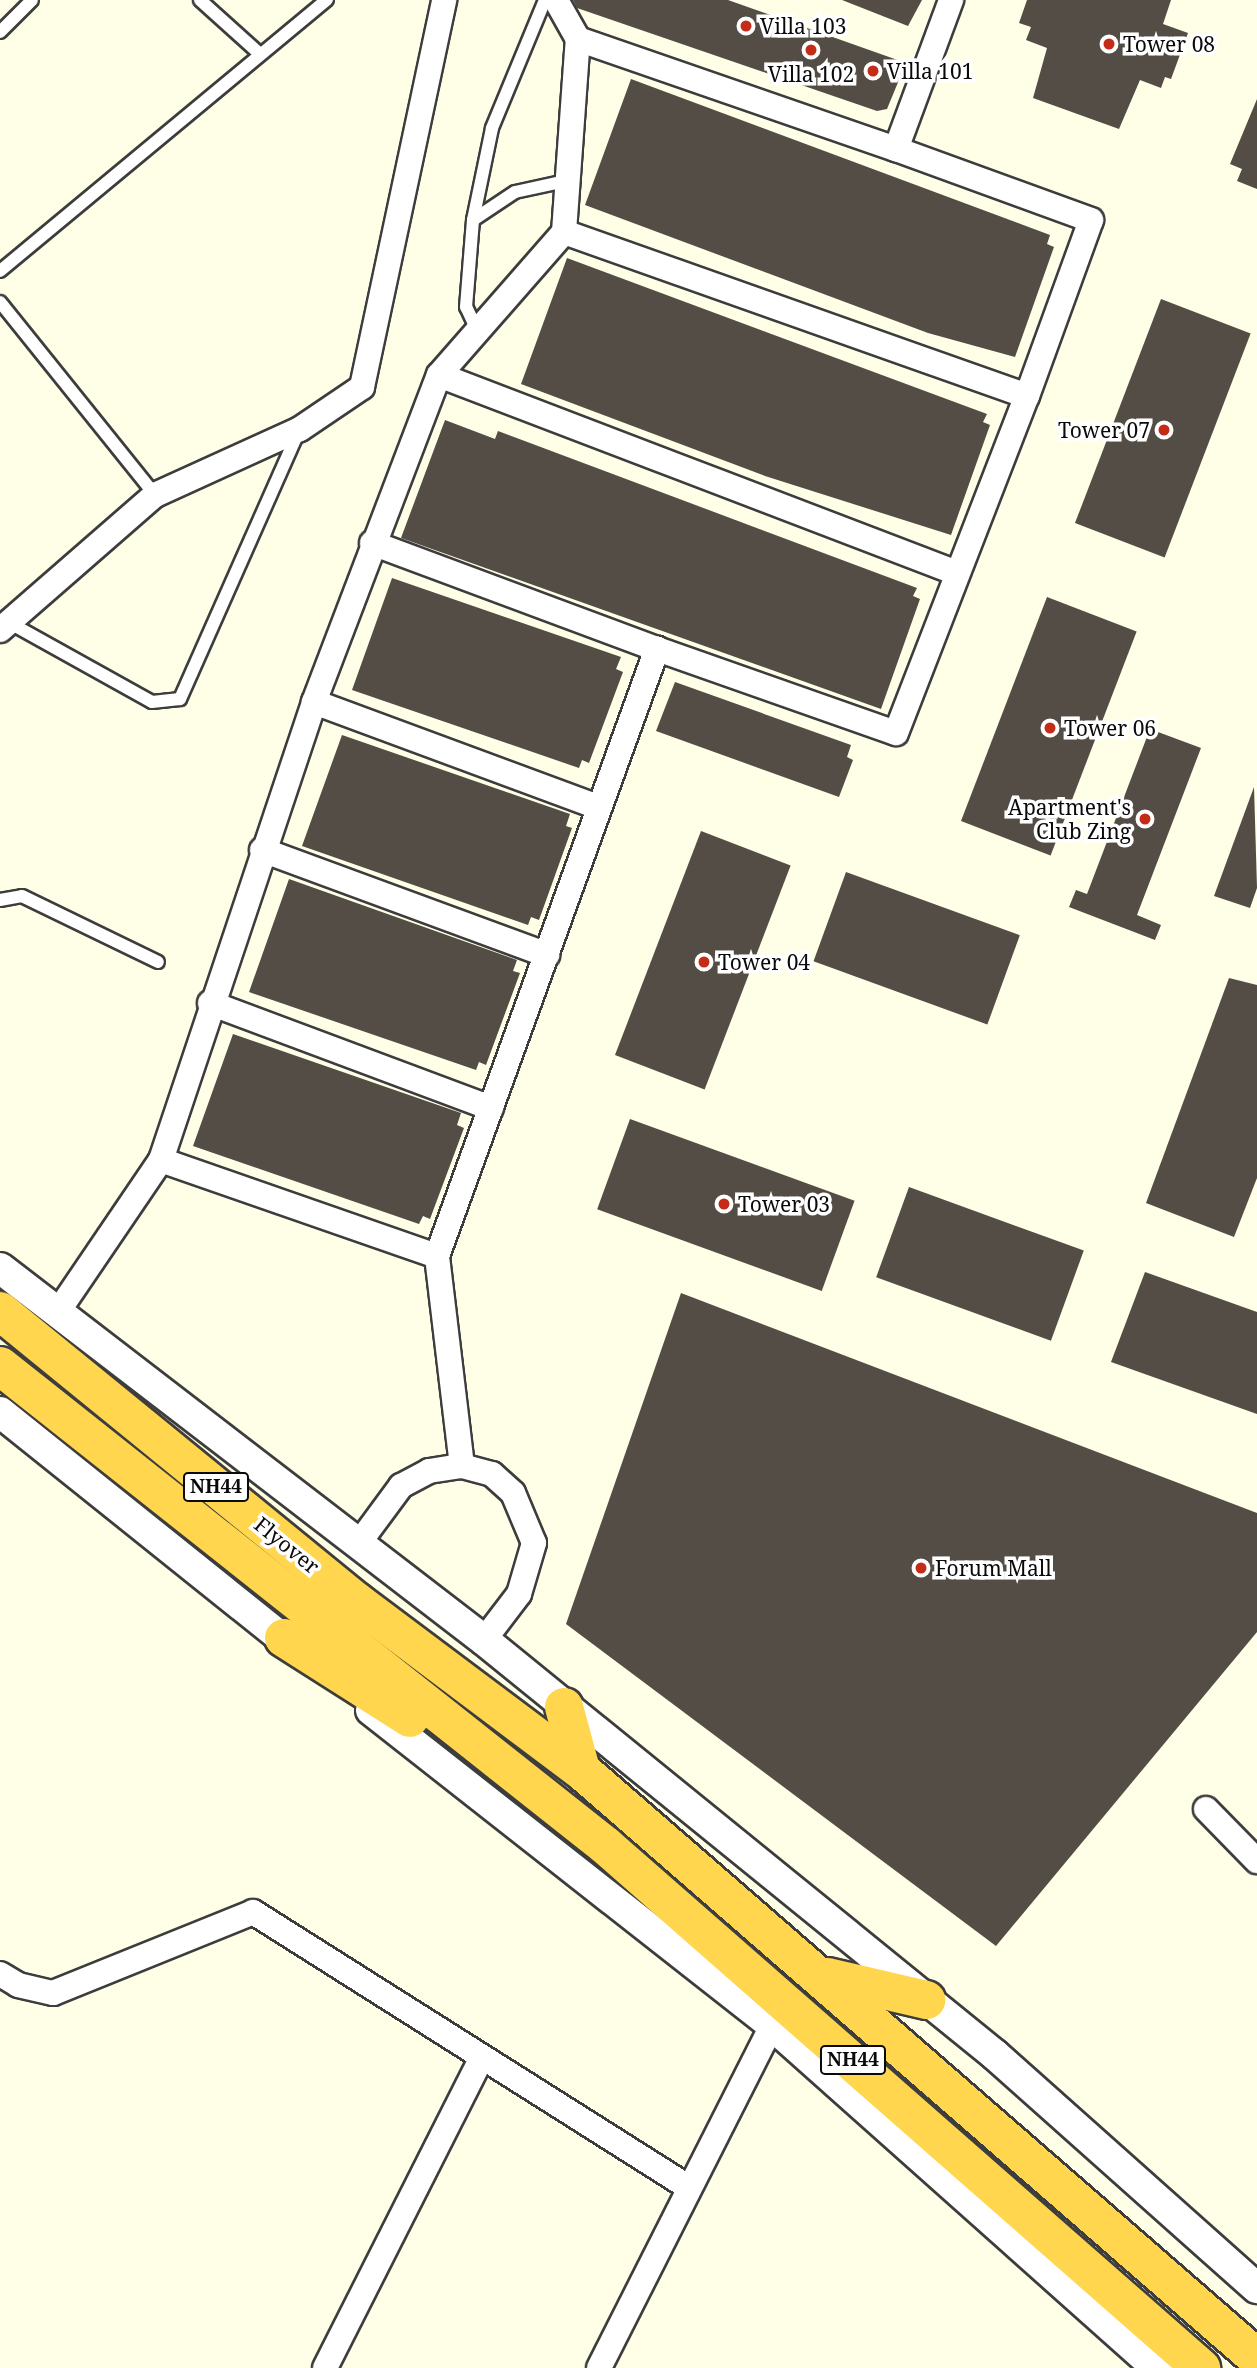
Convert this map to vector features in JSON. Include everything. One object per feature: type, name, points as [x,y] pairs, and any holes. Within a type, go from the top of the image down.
[{"type":"highway","name":"Flyover","points":[[0,1311],[434,1660],[581,1770]]},
{"type":"highway","name":"Flyover","points":[[0,1366],[498,1762]]},
{"type":"highway","points":[[284,1638],[468,1754],[498,1762]]},
{"type":"highway","points":[[564,1707],[581,1770]]},
{"type":"highway","name":"NH44","points":[[498,1762],[616,1855],[1200,2368]]},
{"type":"highway","name":"NH44","points":[[581,1770],[822,1976],[1257,2358]]},
{"type":"highway","points":[[822,1976],[926,2000]]},
{"type":"street","points":[[5,627],[155,495],[300,429],[352,396],[368,373],[444,0]]},
{"type":"street","points":[[57,1313],[161,1160],[210,1003],[314,702],[372,543],[439,375],[476,328],[531,276],[564,232],[570,180],[578,39],[556,0]]},
{"type":"street","points":[[896,149],[951,0]]},
{"type":"street","points":[[372,543],[657,649],[896,733],[1027,396],[1091,220],[578,39]]},
{"type":"street","points":[[564,232],[1027,396]]},
{"type":"street","points":[[439,375],[957,573]]},
{"type":"street","points":[[462,1465],[438,1256],[657,649]]},
{"type":"street","points":[[314,702],[598,807]]},
{"type":"street","points":[[262,850],[547,955]]},
{"type":"street","points":[[210,1003],[491,1108]]},
{"type":"street","points":[[161,1160],[438,1256]]},
{"type":"street","points":[[0,1268],[484,1640],[926,2000],[1147,2185],[1257,2288]]},
{"type":"street","points":[[0,1412],[772,2025],[1157,2368]]},
{"type":"street","points":[[359,1544],[401,1486],[429,1471],[462,1465],[492,1474],[513,1493],[534,1543],[519,1594],[484,1640]]},
{"type":"street","points":[[1206,1809],[1257,1861]]},
{"type":"street","points":[[0,1974],[18,1985],[53,1993],[253,1912],[688,2187]]},
{"type":"street","points":[[599,2368],[772,2025]]},
{"type":"street","points":[[325,2368],[482,2057]]},
{"type":"lane","points":[[0,32],[32,0]]},
{"type":"lane","points":[[200,0],[260,54]]},
{"type":"lane","points":[[0,271],[327,0]]},
{"type":"lane","points":[[476,328],[466,307],[473,220],[492,128],[545,0]]},
{"type":"lane","points":[[473,220],[515,192],[570,180]]},
{"type":"lane","points":[[0,302],[155,495]]},
{"type":"lane","points":[[5,627],[152,702],[180,699],[300,429]]},
{"type":"lane","points":[[0,900],[22,896],[158,962]]},
{"type":"building","points":[[573,0],[728,0],[906,63],[887,109],[877,111],[577,8]]},
{"type":"building","points":[[842,0],[922,0],[908,26]]},
{"type":"building","points":[[1027,0],[1171,0],[1163,24],[1188,33],[1171,79],[1165,77],[1161,88],[1140,80],[1119,129],[1033,98],[1047,48],[1026,40],[1031,27],[1019,23]]},
{"type":"building","points":[[631,79],[1050,235],[1047,244],[1054,247],[1015,357],[928,333],[585,205]]},
{"type":"building","points":[[1257,99],[1257,189],[1237,181],[1242,169],[1230,164]]},
{"type":"building","points":[[567,258],[987,414],[983,422],[990,425],[951,535],[765,476],[521,384]]},
{"type":"building","points":[[1161,299],[1251,333],[1165,557],[1075,523]]},
{"type":"building","points":[[445,420],[495,439],[498,431],[917,588],[913,596],[920,599],[881,709],[401,538]]},
{"type":"building","points":[[392,578],[621,657],[616,669],[623,672],[589,763],[582,760],[579,768],[352,690]]},
{"type":"building","points":[[1047,597],[1137,631],[1051,855],[961,821]]},
{"type":"building","points":[[675,682],[851,745],[847,757],[853,760],[839,797],[656,731]]},
{"type":"building","name":"Apartment's Club Zing","points":[[1150,729],[1201,748],[1137,915],[1161,925],[1155,940],[1069,907],[1076,890],[1087,894]]},
{"type":"building","points":[[342,735],[570,814],[566,826],[572,828],[539,920],[531,917],[528,925],[302,846]]},
{"type":"building","points":[[1254,787],[1257,888],[1250,908],[1214,896]]},
{"type":"building","points":[[701,831],[791,865],[705,1089],[615,1055]]},
{"type":"building","points":[[846,872],[1020,935],[987,1025],[814,961]]},
{"type":"building","points":[[289,879],[517,960],[513,971],[520,973],[486,1065],[479,1062],[476,1070],[249,992]]},
{"type":"building","points":[[1229,978],[1257,985],[1257,1178],[1234,1237],[1146,1203]]},
{"type":"building","points":[[233,1034],[461,1113],[457,1125],[464,1128],[430,1219],[423,1216],[419,1224],[193,1146]]},
{"type":"building","points":[[630,1119],[855,1201],[822,1291],[597,1209]]},
{"type":"building","points":[[909,1187],[1084,1251],[1051,1341],[876,1277]]},
{"type":"building","points":[[1145,1272],[1257,1312],[1257,1414],[1111,1362]]},
{"type":"building","name":"Forum Mall","points":[[681,1293],[1257,1513],[1257,1632],[996,1946],[566,1624]]},
{"type":"place","name":"Villa 103","points":[[746,26]]},
{"type":"place","name":"Tower 08","points":[[1109,44]]},
{"type":"place","name":"Villa 102","points":[[811,50]]},
{"type":"place","name":"Villa 101","points":[[873,71]]},
{"type":"place","name":"Tower 07","points":[[1164,430]]},
{"type":"place","name":"Tower 06","points":[[1050,728]]},
{"type":"place","name":"Apartment's Club Zing","points":[[1145,819]]},
{"type":"place","name":"Tower 04","points":[[704,962]]},
{"type":"place","name":"Tower 03","points":[[724,1204]]},
{"type":"place","name":"Forum Mall","points":[[921,1568]]}]
